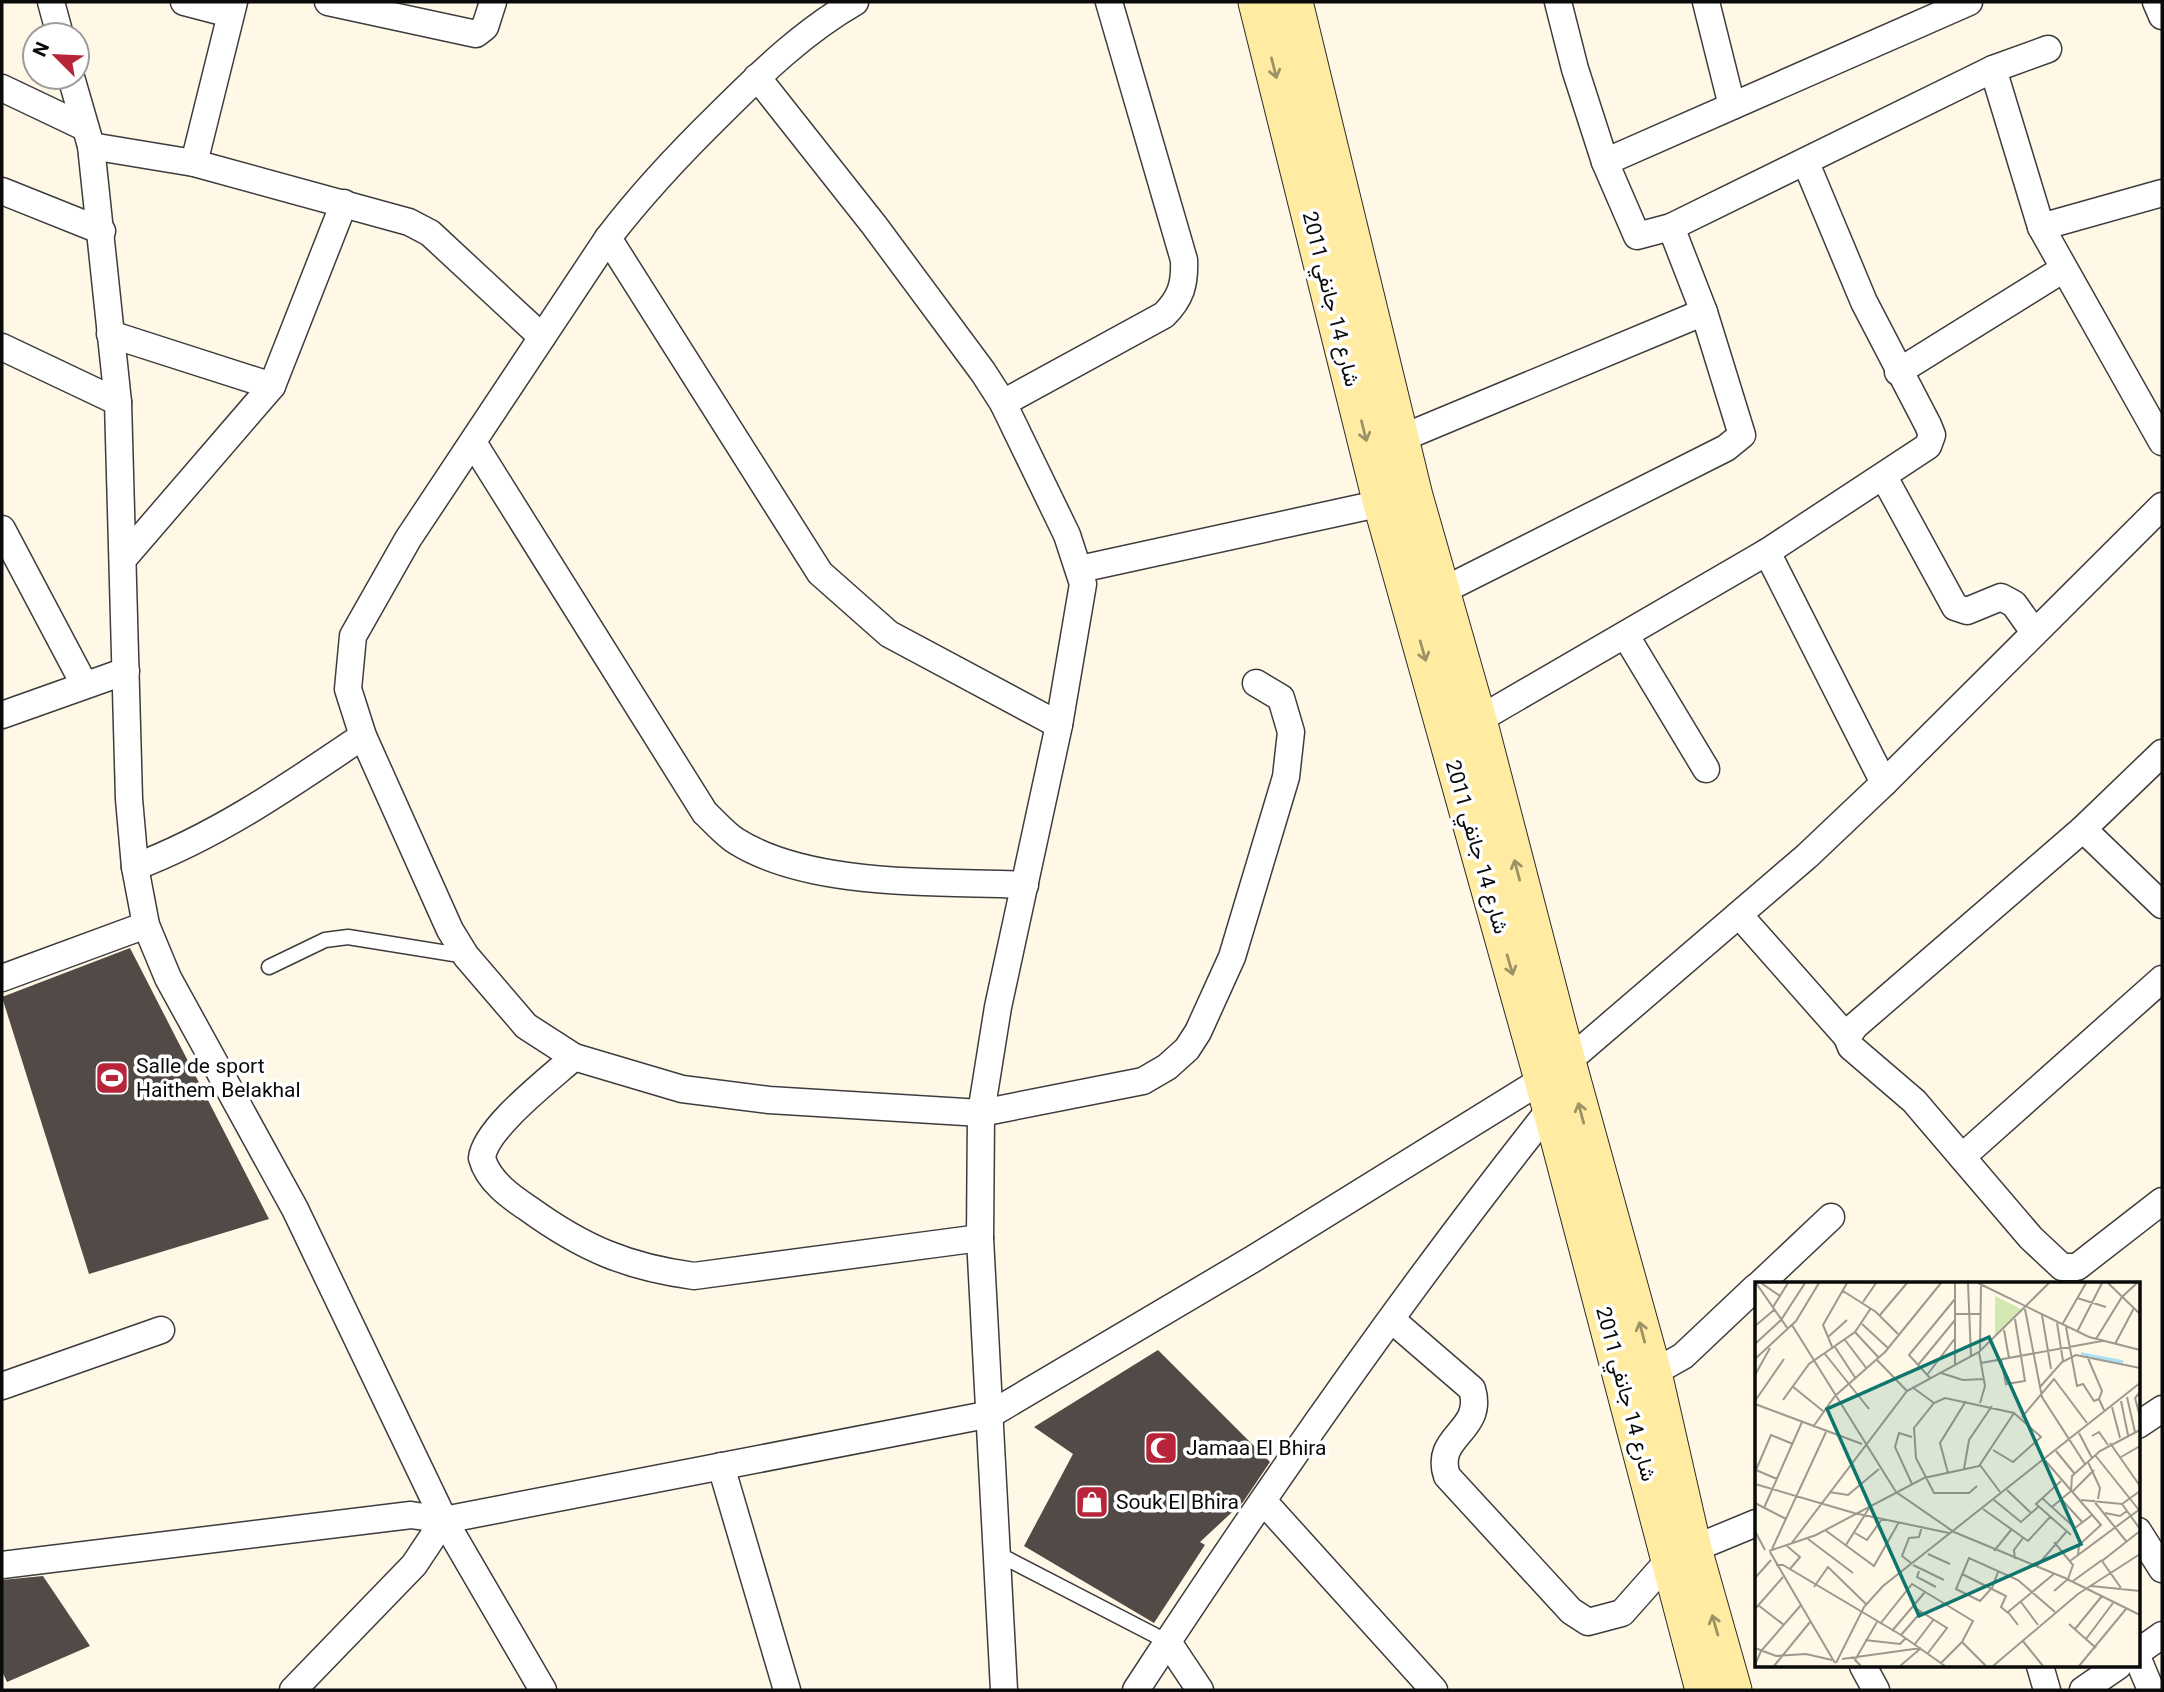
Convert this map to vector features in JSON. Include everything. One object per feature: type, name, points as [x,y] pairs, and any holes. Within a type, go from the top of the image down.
[{"type":"main road","name":"شارع 14 جانفي 2011","points":[[1257,2],[1398,500],[1681,1555],[1733,1690]]},
{"type":"main road","name":"شارع 14 جانفي 2011","points":[[1294,2],[1402,438],[1398,500],[1442,592],[1478,720],[1553,1084],[1653,1373],[1704,1690]]},
{"type":"street","points":[[51,2],[56,21]]},
{"type":"street","points":[[184,2],[232,8],[194,163]]},
{"type":"street","points":[[328,2],[476,34],[485,27],[493,2]]},
{"type":"street","points":[[855,2],[815,12],[757,77],[680,152],[608,238],[474,444],[408,539],[353,636],[348,689],[363,736],[410,844],[466,956],[526,1026],[574,1057],[682,1089],[769,1100],[981,1113],[1143,1081],[1167,1067],[1187,1049],[1198,1032],[1232,957],[1289,764],[1291,732],[1281,698],[1256,683]]},
{"type":"street","points":[[1003,403],[1164,315],[1178,301],[1185,279],[1184,260],[1110,2]]},
{"type":"street","points":[[1558,2],[1575,69],[1605,162],[1637,236],[1671,228],[1993,69],[2048,48]]},
{"type":"street","points":[[1706,2],[1732,106]]},
{"type":"street","points":[[1605,162],[1969,2]]},
{"type":"street","points":[[2156,2],[2162,16]]},
{"type":"street","points":[[1993,69],[2040,227],[2162,442]]},
{"type":"street","points":[[757,77],[874,225],[1003,403],[1068,535],[1080,569],[1080,602],[1059,725],[998,1007],[981,1113],[980,1238],[1007,1688]]},
{"type":"street","points":[[2,88],[88,136],[409,222],[430,233],[542,337]]},
{"type":"street","points":[[75,91],[88,136],[102,231],[118,402],[129,799],[135,867],[146,925],[168,978],[295,1209],[444,1520],[543,1690]]},
{"type":"street","points":[[1478,720],[1767,552],[1928,446],[1932,435],[1898,372],[1806,163]]},
{"type":"street","points":[[2,191],[102,231]]},
{"type":"street","points":[[2040,227],[2162,193]]},
{"type":"street","points":[[123,559],[272,386],[344,203]]},
{"type":"street","points":[[1442,592],[1726,448],[1742,435],[1704,312],[1671,228]]},
{"type":"street","points":[[608,238],[820,573],[888,634],[1059,725]]},
{"type":"street","points":[[1898,372],[2062,270]]},
{"type":"street","points":[[1402,438],[1704,312]]},
{"type":"street","points":[[110,334],[272,386]]},
{"type":"street","points":[[2,347],[118,402]]},
{"type":"street","points":[[474,444],[705,813],[736,841],[778,860],[814,871],[847,876],[1025,886]]},
{"type":"street","points":[[1884,477],[1955,607],[1967,611],[2001,597],[2014,604],[2034,632]]},
{"type":"street","points":[[1080,569],[1398,500]]},
{"type":"street","points":[[2,1565],[411,1515],[444,1520],[991,1414],[1553,1084],[1884,783],[2162,506]]},
{"type":"street","points":[[2,529],[84,684]]},
{"type":"street","points":[[1767,552],[1884,783]]},
{"type":"street","points":[[1626,636],[1706,769]]},
{"type":"street","points":[[2,715],[126,671]]},
{"type":"street","points":[[135,867],[188,846],[284,789],[363,736]]},
{"type":"street","points":[[1847,1037],[1865,1017],[2083,829],[2162,753]]},
{"type":"street","points":[[2083,829],[2162,905]]},
{"type":"street","points":[[1740,916],[1847,1037],[1851,1048],[1914,1101],[2031,1238],[2069,1269],[2077,1267],[2162,1201]]},
{"type":"street","points":[[2,978],[146,925]]},
{"type":"street","points":[[1962,1157],[2162,979]]},
{"type":"street","points":[[574,1057],[511,1115],[487,1143],[482,1158],[505,1193],[568,1238],[591,1249],[655,1270],[694,1276],[980,1238]]},
{"type":"street","points":[[1136,1690],[1264,1502],[1474,1204],[1553,1084]]},
{"type":"street","points":[[1762,1282],[1831,1217]]},
{"type":"street","points":[[1653,1373],[1683,1356],[1755,1289]]},
{"type":"street","points":[[1392,1320],[1472,1389],[1476,1403],[1473,1415],[1446,1451],[1442,1461],[1447,1476],[1571,1611],[1588,1622],[1622,1613],[1681,1555],[1755,1523]]},
{"type":"street","points":[[2,1386],[161,1330]]},
{"type":"street","points":[[2140,1424],[2162,1409]]},
{"type":"street","points":[[721,1466],[787,1690]]},
{"type":"street","points":[[1264,1502],[1434,1690]]},
{"type":"street","points":[[293,1690],[414,1565],[444,1520]]},
{"type":"street","points":[[2140,1534],[2162,1569]]},
{"type":"street","points":[[2140,1651],[2162,1635]]},
{"type":"street","points":[[1168,1642],[1200,1690]]},
{"type":"street","points":[[2140,1664],[2151,1690]]},
{"type":"street","points":[[1864,1668],[1876,1690]]},
{"type":"street","points":[[2041,1668],[2047,1690]]},
{"type":"street","points":[[2083,1690],[2115,1668]]},
{"type":"lane","points":[[269,967],[325,940],[348,937],[466,956]]},
{"type":"lane","points":[[998,1554],[1168,1642]]},
{"type":"building","name":"Salle de sport Haithem Belakhal","points":[[130,948],[269,1219],[89,1274],[2,997]]},
{"type":"building","points":[[1158,1350],[1270,1462],[1243,1502],[1200,1542],[1205,1545],[1154,1623],[1024,1546],[1073,1454],[1034,1427]]},
{"type":"building","points":[[43,1576],[90,1646],[7,1682],[2,1671],[2,1580]]},
{"type":"place","name":"Salle de sport Haithem Belakhal","points":[[112,1078]]},
{"type":"place","name":"Jamaa El Bhira","points":[[1161,1448]]},
{"type":"place","name":"Souk El Bhira","points":[[1092,1502]]}]
